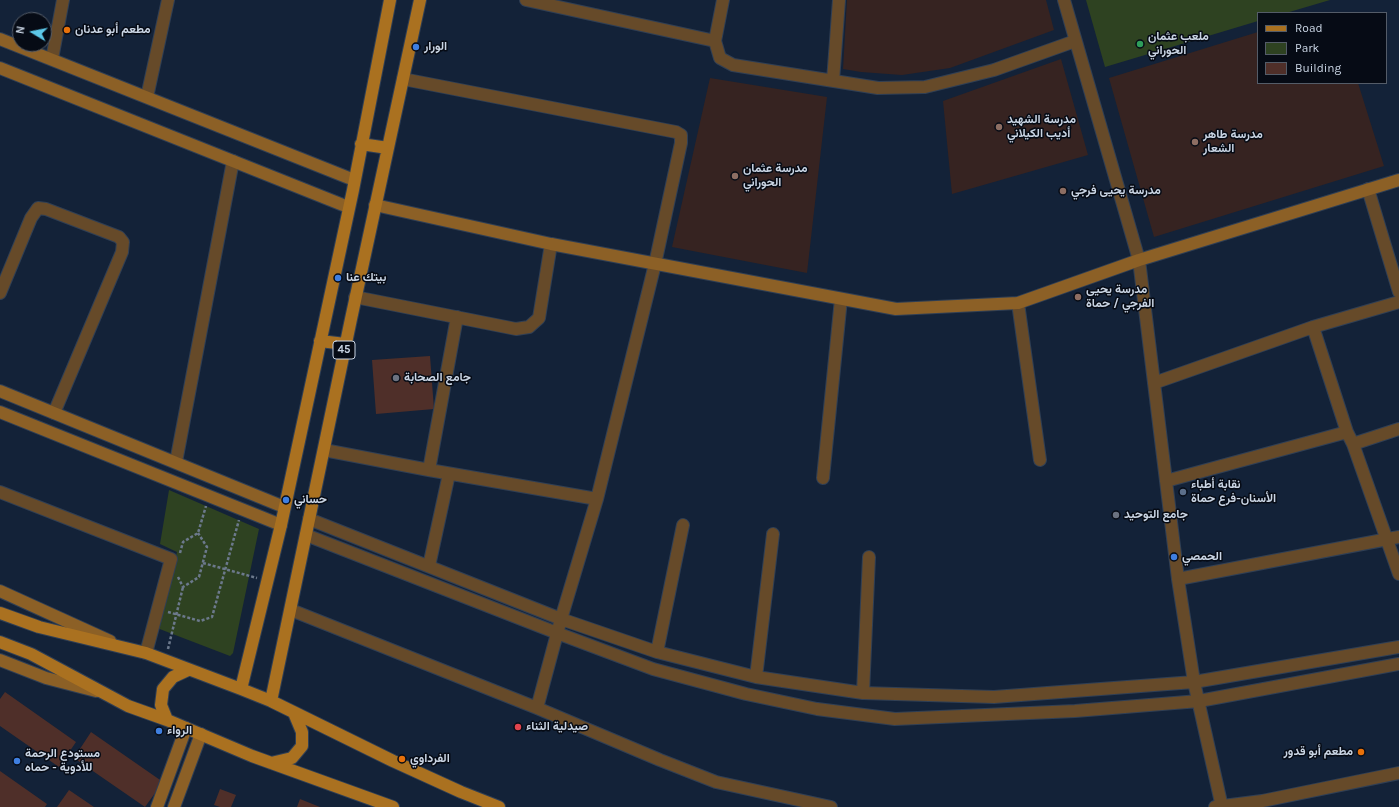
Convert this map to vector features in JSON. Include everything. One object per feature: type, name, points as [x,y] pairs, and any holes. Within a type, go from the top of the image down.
[{"type":"main road","name":"45","points":[[241,689],[281,525],[354,180],[390,0]]},
{"type":"main road","name":"45","points":[[271,701],[345,344],[420,0]]},
{"type":"main road","points":[[361,144],[388,148]]},
{"type":"main road","points":[[320,340],[345,344]]},
{"type":"main road","points":[[0,613],[39,627],[146,653],[241,689],[271,701],[393,761],[461,792],[499,807]]},
{"type":"main road","points":[[0,642],[31,654],[128,706],[167,720],[271,763],[393,807]]},
{"type":"main road","points":[[167,720],[161,705],[163,689],[173,676],[188,670]]},
{"type":"main road","points":[[271,763],[292,758],[302,746],[302,732],[294,713]]},
{"type":"street","points":[[52,59],[63,0]]},
{"type":"street","points":[[147,97],[168,0]]},
{"type":"street","points":[[526,0],[715,41]]},
{"type":"street","points":[[723,0],[715,41],[720,58],[733,66],[878,88],[925,87],[994,70],[1076,41]]},
{"type":"street","points":[[833,81],[839,0]]},
{"type":"street","points":[[1064,0],[1139,260],[1178,579],[1194,682],[1219,807],[1399,773]]},
{"type":"street","points":[[0,39],[354,180]]},
{"type":"street","points":[[0,68],[348,208]]},
{"type":"street","points":[[403,79],[676,132],[681,135],[681,143],[655,264],[597,499],[561,618],[537,708]]},
{"type":"street","points":[[176,462],[233,161]]},
{"type":"street","points":[[375,205],[551,244],[896,309],[1018,303],[1139,260],[1399,180]]},
{"type":"street","points":[[1368,189],[1399,292]]},
{"type":"street","points":[[0,293],[31,218],[38,208],[46,209],[119,237],[123,242],[122,252],[54,413]]},
{"type":"street","points":[[355,297],[516,329],[529,327],[538,318],[551,244]]},
{"type":"street","points":[[822,478],[841,299]]},
{"type":"street","points":[[1154,383],[1313,327],[1399,302]]},
{"type":"street","points":[[1018,303],[1040,460]]},
{"type":"street","points":[[429,470],[457,317]]},
{"type":"street","points":[[1313,327],[1347,432],[1393,538],[1399,574]]},
{"type":"street","points":[[0,391],[284,507]]},
{"type":"street","points":[[0,412],[281,525]]},
{"type":"street","points":[[1353,444],[1399,429]]},
{"type":"street","points":[[1166,481],[1347,432]]},
{"type":"street","points":[[324,450],[449,474],[597,499]]},
{"type":"street","points":[[429,566],[449,474]]},
{"type":"street","points":[[0,492],[171,559],[146,653]]},
{"type":"street","points":[[309,519],[561,618],[657,652],[756,677],[862,693],[994,697],[1194,682],[1399,647]]},
{"type":"street","points":[[657,652],[683,525]]},
{"type":"street","points":[[306,534],[557,633],[653,669],[746,694],[817,709],[895,719],[1075,711],[1199,701],[1399,664]]},
{"type":"street","points":[[756,677],[773,534]]},
{"type":"street","points":[[1178,579],[1393,538]]},
{"type":"street","points":[[862,693],[869,558]]},
{"type":"street","points":[[0,591],[126,648]]},
{"type":"street","points":[[291,610],[537,708],[716,782],[831,807]]},
{"type":"street","points":[[0,660],[46,678],[108,694]]},
{"type":"street","points":[[157,807],[186,728]]},
{"type":"street","points":[[174,807],[201,734]]},
{"type":"path","points":[[179,558],[183,542],[198,533],[209,496]]},
{"type":"path","points":[[157,610],[200,621],[212,616],[241,509]]},
{"type":"path","points":[[183,587],[199,577],[203,563],[206,547],[198,533]]},
{"type":"path","points":[[203,563],[267,582]]},
{"type":"path","points":[[165,661],[183,587],[176,573]]},
{"type":"shaded area","points":[[847,0],[1046,0],[1054,30],[950,68],[902,75],[861,72],[843,69]]},
{"type":"shaded area","points":[[1257,32],[1257,84],[1358,84],[1384,166],[1154,237],[1109,78]]},
{"type":"shaded area","points":[[1061,59],[1088,155],[952,194],[943,101]]},
{"type":"shaded area","points":[[710,78],[827,97],[807,273],[672,247]]},
{"type":"green space","name":"ملعب عثمان الحوراني","points":[[1086,0],[1330,0],[1289,12],[1257,12],[1257,21],[1105,67]]},
{"type":"green space","points":[[169,490],[259,529],[233,653],[230,656],[157,628],[177,552],[160,544]]},
{"type":"building","points":[[430,356],[434,409],[376,414],[372,360]]},
{"type":"building","points":[[5,692],[76,742],[59,767],[0,726],[0,699]]},
{"type":"building","points":[[91,732],[163,782],[145,807],[74,758]]},
{"type":"building","points":[[0,771],[47,804],[45,807],[0,807]]},
{"type":"building","points":[[220,789],[236,795],[231,807],[220,807],[214,805]]},
{"type":"building","points":[[69,790],[94,807],[57,807]]},
{"type":"building","points":[[300,799],[320,807],[297,807]]},
{"type":"place","name":"مطعم أبو عدنان","points":[[67,30]]},
{"type":"place","name":"ملعب عثمان الحوراني","points":[[1140,44]]},
{"type":"place","name":"الورار","points":[[416,47]]},
{"type":"place","name":"مدرسة الشهيد أديب الكيلاني","points":[[999,127]]},
{"type":"place","name":"مدرسة طاهر الشعار","points":[[1195,142]]},
{"type":"place","name":"مدرسة عثمان الحوراني","points":[[735,176]]},
{"type":"place","name":"مدرسة يحيى فرجي","points":[[1063,191]]},
{"type":"place","name":"بيتك عنا","points":[[338,278]]},
{"type":"place","name":"مدرسة يحيى الفرجي / حماة","points":[[1078,297]]},
{"type":"place","name":"جامع الصحابة","points":[[396,378]]},
{"type":"place","name":"نقابة أطباء الأسنان-فرع حماة","points":[[1183,492]]},
{"type":"place","name":"حساني","points":[[286,500]]},
{"type":"place","name":"جامع التوحيد","points":[[1116,515]]},
{"type":"place","name":"الحمصي","points":[[1174,557]]},
{"type":"place","name":"صيدلية الثناء","points":[[518,727]]},
{"type":"place","name":"الرواء","points":[[159,731]]},
{"type":"place","name":"مطعم أبو قدور","points":[[1361,752]]},
{"type":"place","name":"الفرداوي","points":[[402,759]]},
{"type":"place","name":"مستودع الرحمة للأدوية - حماه","points":[[17,761]]}]
